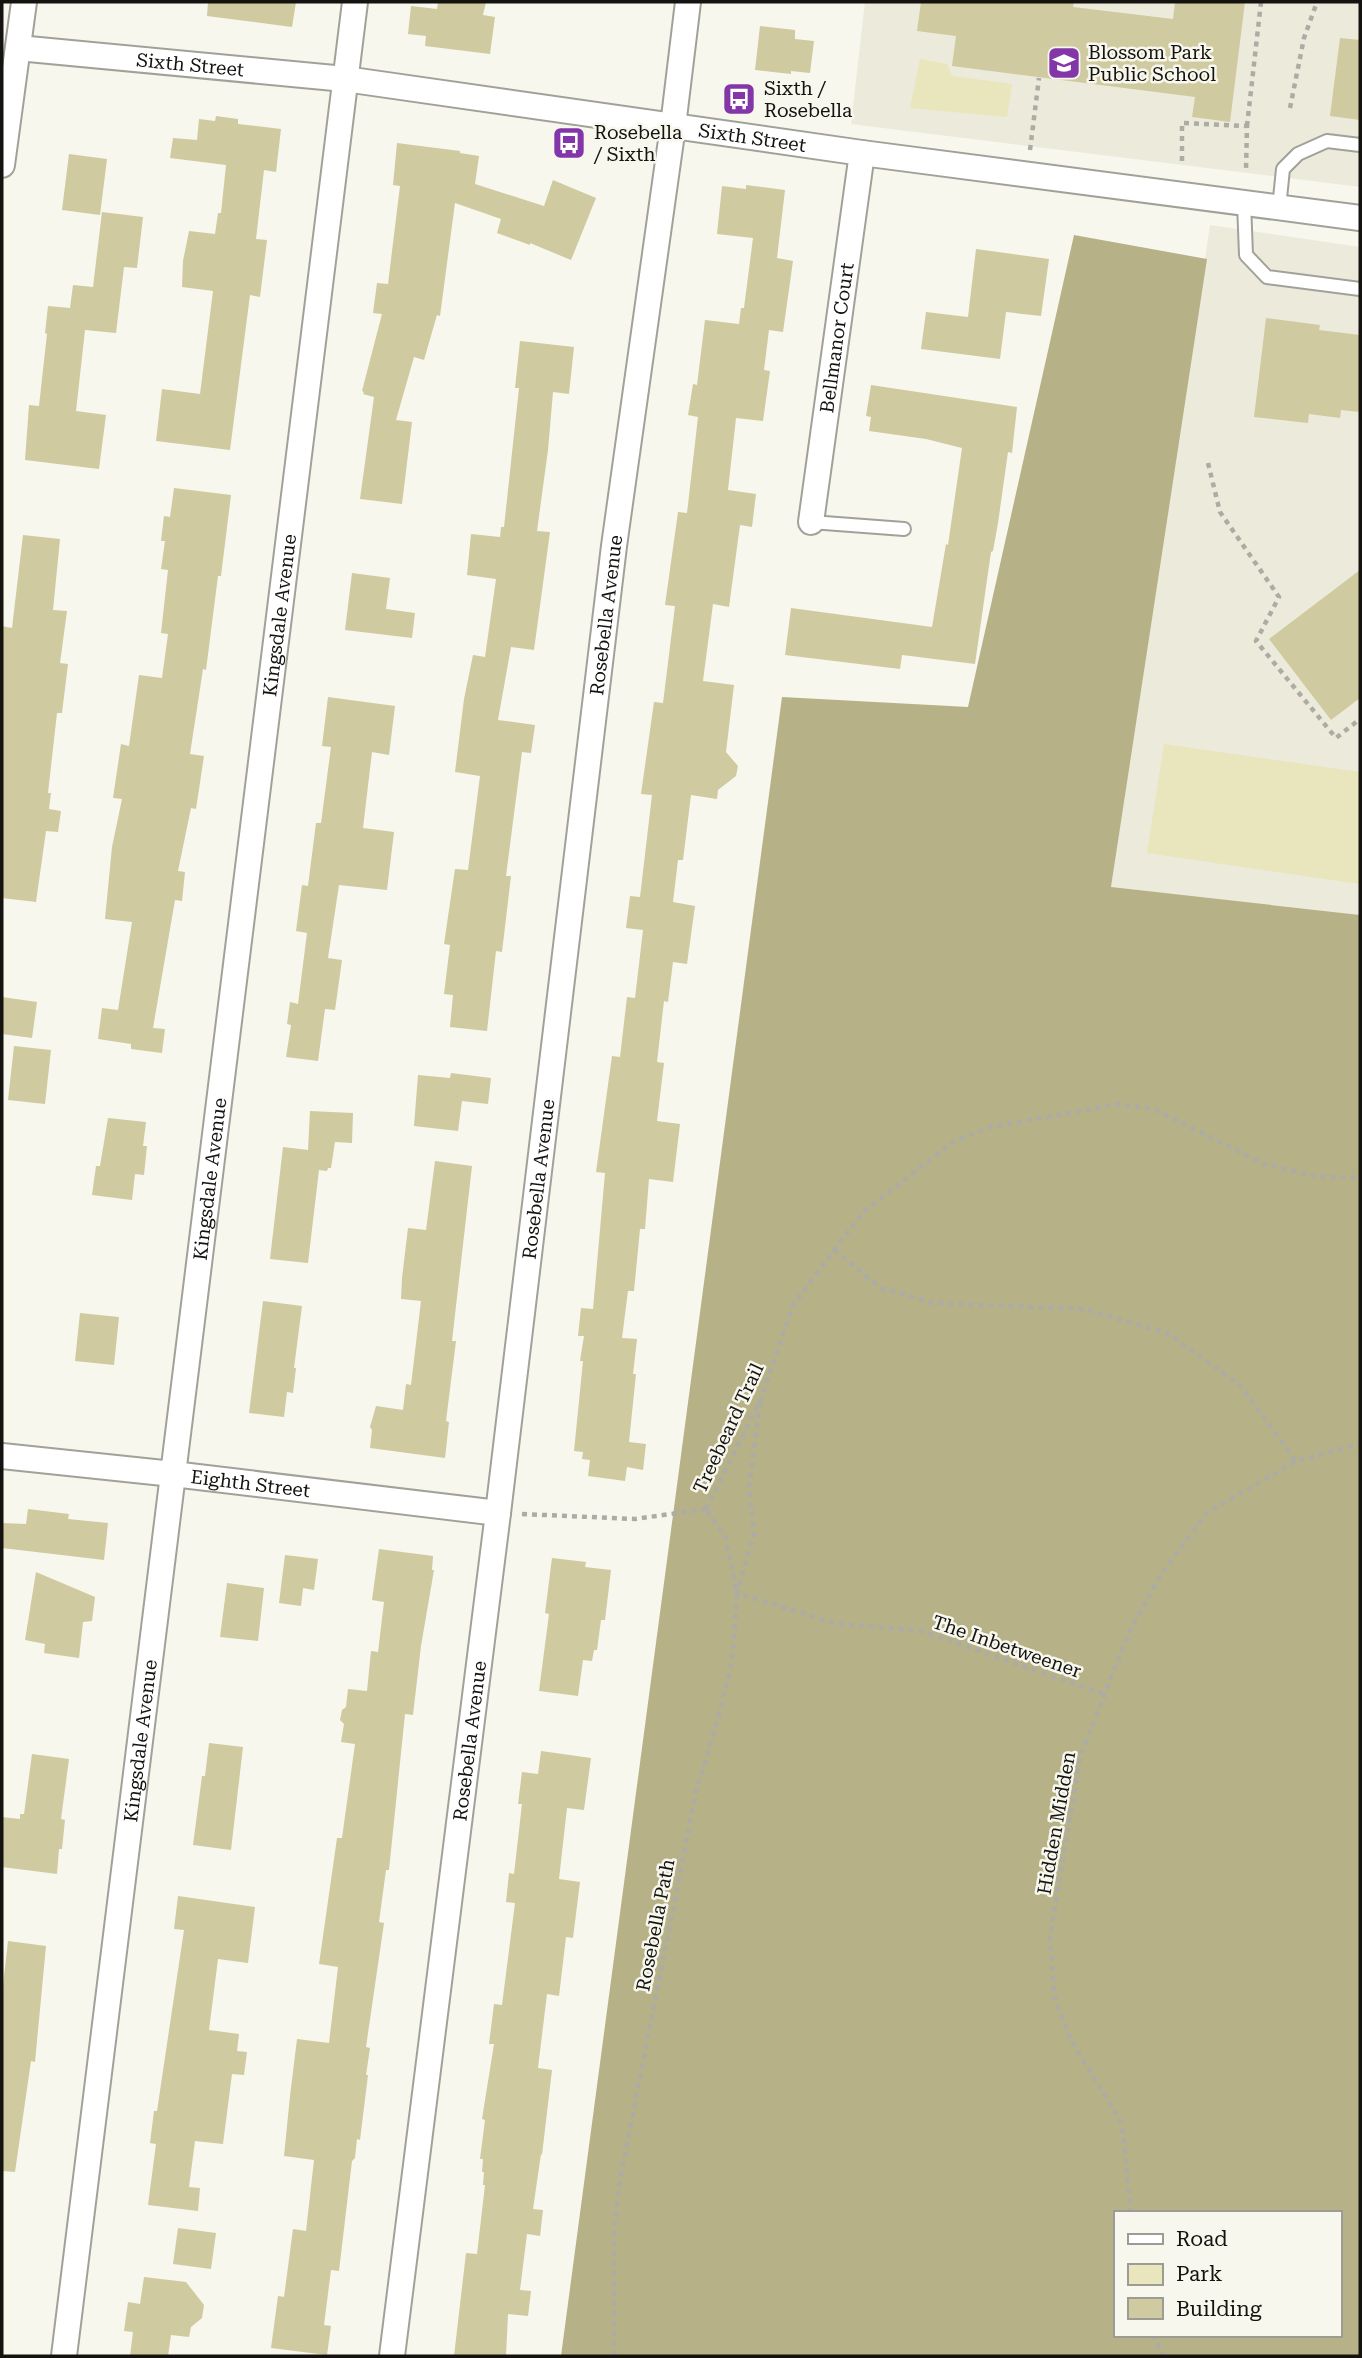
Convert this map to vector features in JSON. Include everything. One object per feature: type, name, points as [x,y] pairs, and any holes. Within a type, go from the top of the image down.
[{"type":"street","points":[[2,165],[10,47],[24,2]]},
{"type":"street","name":"Kingsdale Avenue","points":[[64,2356],[355,2]]},
{"type":"street","name":"Rosebella Avenue","points":[[392,2356],[498,1513],[614,546],[688,2]]},
{"type":"street","name":"Sixth Street","points":[[10,47],[345,79],[862,153],[1360,218]]},
{"type":"street","name":"Bellmanor Court","points":[[811,522],[862,153]]},
{"type":"street","name":"Eighth Street","points":[[2,1456],[498,1513]]},
{"type":"lane","points":[[1279,208],[1283,169],[1298,154],[1327,141],[1360,145]]},
{"type":"lane","points":[[1244,203],[1246,256],[1268,276],[1360,289]]},
{"type":"lane","points":[[811,522],[904,529]]},
{"type":"path","points":[[1246,170],[1247,126],[1261,2]]},
{"type":"path","points":[[1290,108],[1304,38],[1317,2]]},
{"type":"path","points":[[1027,175],[1039,78]]},
{"type":"path","points":[[1182,161],[1182,123],[1247,126]]},
{"type":"path","points":[[1208,463],[1220,512],[1279,597],[1256,641],[1336,738],[1360,719]]},
{"type":"path","name":"Treebeard Trail","points":[[706,1509],[761,1399],[793,1305],[863,1212],[953,1142],[990,1127],[1118,1104],[1154,1109],[1264,1164],[1315,1176],[1360,1178]]},
{"type":"path","points":[[834,1250],[881,1287],[933,1303],[1084,1309],[1167,1333],[1240,1385],[1296,1461]]},
{"type":"path","points":[[737,1593],[754,1534],[748,1487],[761,1399]]},
{"type":"path","name":"Hidden Midden","points":[[1131,2211],[1122,2124],[1072,2042],[1054,1996],[1050,1937],[1080,1757],[1128,1635],[1161,1574],[1207,1513],[1296,1461],[1360,1444]]},
{"type":"path","points":[[498,1513],[635,1519],[706,1509]]},
{"type":"path","name":"Rosebella Path","points":[[614,2356],[614,2229],[620,2179],[696,1792],[718,1722],[732,1661],[737,1593],[726,1538],[706,1509]]},
{"type":"path","name":"The Inbetweener","points":[[737,1593],[834,1623],[921,1631],[1104,1694]]},
{"type":"path","points":[[1153,2337],[1164,2356]]},
{"type":"shaded area","name":"Blossom Park Public School","points":[[865,2],[1360,2],[1360,187],[851,124]]},
{"type":"shaded area","points":[[1210,225],[1360,247],[1360,915],[1111,888]]},
{"type":"shaded area","points":[[1074,235],[1207,259],[1111,887],[1360,915],[1360,2356],[561,2356],[782,697],[968,707]]},
{"type":"green space","points":[[920,59],[947,64],[952,76],[1012,84],[1007,117],[910,108]]},
{"type":"green space","points":[[1164,744],[1360,772],[1360,884],[1147,853]]},
{"type":"building","points":[[208,2],[296,2],[292,27],[207,16]]},
{"type":"building","points":[[438,2],[486,2],[483,15],[495,17],[490,54],[425,46],[426,36],[408,34],[411,6],[437,9]]},
{"type":"building","points":[[921,2],[1074,2],[1073,7],[1173,19],[1175,2],[1245,2],[1230,122],[1192,117],[1195,97],[952,66],[956,36],[917,31]]},
{"type":"building","points":[[760,26],[795,30],[795,39],[814,41],[810,73],[755,70]]},
{"type":"building","points":[[1340,38],[1360,40],[1360,120],[1330,116]]},
{"type":"building","points":[[216,116],[238,119],[238,124],[281,129],[276,172],[264,170],[256,239],[267,240],[260,297],[250,295],[230,450],[156,441],[162,389],[200,394],[213,291],[182,287],[183,261],[189,231],[215,234],[218,213],[221,213],[226,165],[170,158],[173,138],[197,140],[199,119],[215,121]]},
{"type":"building","points":[[397,143],[479,156],[475,184],[544,206],[553,180],[596,198],[571,260],[497,233],[501,219],[455,203],[440,316],[437,315],[424,360],[414,357],[396,420],[412,422],[402,504],[360,499],[374,397],[363,394],[362,391],[382,314],[373,313],[377,283],[388,284],[400,186],[393,185]]},
{"type":"building","points":[[69,154],[107,159],[100,215],[62,210]]},
{"type":"building","points":[[746,185],[785,190],[777,258],[793,261],[783,332],[769,330],[764,370],[770,371],[763,421],[736,418],[728,490],[756,494],[752,527],[740,525],[729,607],[713,604],[703,681],[734,685],[726,752],[738,766],[736,776],[718,790],[717,799],[691,795],[683,860],[678,860],[673,902],[695,906],[687,964],[673,962],[668,1002],[664,1001],[657,1062],[664,1063],[657,1121],[680,1124],[673,1182],[649,1179],[645,1229],[640,1229],[634,1291],[628,1291],[622,1338],[637,1339],[629,1442],[646,1444],[643,1470],[627,1467],[625,1481],[588,1476],[590,1460],[582,1459],[583,1452],[574,1451],[584,1336],[578,1336],[581,1308],[593,1309],[605,1173],[596,1172],[612,1056],[620,1057],[627,997],[635,998],[643,930],[626,928],[630,896],[640,897],[652,795],[641,794],[654,702],[663,703],[675,606],[665,605],[678,512],[687,513],[698,417],[688,415],[693,384],[697,385],[705,320],[739,324],[741,308],[744,308],[753,238],[717,234],[722,186],[746,189]]},
{"type":"building","points":[[102,212],[143,217],[137,268],[124,267],[116,333],[85,330],[76,411],[106,415],[99,469],[25,460],[29,405],[39,406],[48,306],[70,308],[73,285],[93,287]]},
{"type":"building","points":[[976,249],[1049,259],[1041,316],[1006,312],[1000,359],[921,349],[926,312],[968,317]]},
{"type":"building","points":[[1266,318],[1320,325],[1319,330],[1360,335],[1360,412],[1341,410],[1340,418],[1309,414],[1308,423],[1254,417]]},
{"type":"building","points":[[520,341],[574,347],[569,394],[553,392],[537,531],[550,532],[534,650],[511,647],[498,720],[535,725],[531,753],[522,752],[506,876],[511,876],[502,952],[496,951],[487,1031],[450,1027],[453,995],[444,994],[450,945],[444,944],[455,869],[468,870],[480,776],[455,772],[464,699],[473,655],[485,657],[496,579],[467,575],[471,534],[500,537],[501,527],[504,527],[519,388],[515,388]]},
{"type":"building","points":[[871,385],[1017,407],[1012,453],[1008,452],[975,664],[902,655],[900,669],[785,655],[791,608],[932,627],[946,544],[948,545],[962,448],[926,439],[869,431],[871,417],[866,416]]},
{"type":"building","points":[[174,488],[231,495],[221,576],[218,576],[206,670],[203,669],[190,754],[204,756],[196,809],[191,808],[178,871],[185,872],[182,901],[175,900],[153,1028],[165,1029],[162,1053],[131,1049],[131,1044],[98,1039],[102,1008],[118,1010],[132,922],[105,919],[112,847],[122,799],[113,798],[121,744],[129,746],[139,675],[162,678],[168,634],[161,633],[168,570],[161,569],[165,541],[161,541],[164,516],[170,517]]},
{"type":"building","points":[[23,535],[60,539],[53,610],[67,611],[60,663],[68,664],[62,713],[57,713],[48,793],[51,793],[49,809],[61,811],[58,832],[46,831],[36,902],[2,898],[2,626],[12,628]]},
{"type":"building","points":[[1360,570],[1360,698],[1331,720],[1269,639]]},
{"type":"building","points":[[352,573],[390,578],[386,609],[415,613],[412,638],[345,630]]},
{"type":"building","points":[[328,697],[395,706],[389,755],[372,752],[363,828],[394,832],[387,890],[339,885],[328,958],[342,960],[335,1010],[325,1009],[318,1061],[286,1057],[291,1025],[287,1024],[290,1002],[298,1004],[307,933],[296,931],[302,885],[308,886],[316,823],[321,823],[331,747],[322,746]]},
{"type":"building","points":[[2,997],[37,1002],[32,1038],[2,1034]]},
{"type":"building","points":[[14,1046],[51,1050],[45,1104],[8,1100]]},
{"type":"building","points":[[451,1073],[491,1078],[488,1104],[462,1101],[458,1131],[414,1126],[418,1075],[450,1078]]},
{"type":"building","points":[[310,1111],[353,1113],[352,1143],[335,1142],[331,1168],[327,1171],[319,1170],[308,1263],[270,1259],[283,1147],[308,1150]]},
{"type":"building","points":[[108,1118],[146,1122],[144,1175],[135,1174],[132,1200],[92,1195]]},
{"type":"building","points":[[435,1161],[472,1166],[452,1341],[456,1341],[446,1421],[449,1422],[445,1458],[370,1448],[370,1427],[376,1406],[403,1410],[406,1384],[411,1385],[421,1301],[401,1299],[402,1278],[408,1228],[426,1230]]},
{"type":"building","points":[[263,1301],[302,1306],[293,1393],[287,1392],[284,1417],[249,1413]]},
{"type":"building","points":[[80,1313],[119,1317],[114,1365],[75,1361]]},
{"type":"building","points":[[28,1509],[69,1514],[68,1519],[108,1523],[104,1560],[2,1548],[2,1523],[26,1524]]},
{"type":"building","points":[[379,1549],[433,1556],[434,1570],[413,1715],[405,1714],[389,1870],[386,1870],[379,1922],[384,1923],[366,2047],[370,2048],[368,2075],[360,2140],[357,2139],[355,2158],[352,2161],[339,2271],[331,2270],[324,2325],[331,2326],[327,2355],[271,2348],[278,2296],[284,2297],[293,2229],[306,2231],[314,2160],[284,2156],[290,2096],[297,2039],[329,2043],[338,1967],[319,1964],[337,1838],[342,1838],[355,1744],[341,1742],[344,1724],[340,1720],[342,1710],[346,1707],[348,1689],[367,1691],[371,1651],[378,1652],[384,1602],[372,1600]]},
{"type":"building","points":[[285,1555],[318,1559],[314,1590],[303,1588],[301,1606],[279,1603]]},
{"type":"building","points":[[552,1558],[586,1562],[585,1567],[611,1570],[605,1620],[601,1620],[597,1650],[594,1650],[592,1661],[583,1660],[578,1696],[539,1691],[549,1614],[545,1613]]},
{"type":"building","points":[[36,1572],[95,1597],[92,1621],[83,1622],[79,1658],[44,1653],[45,1644],[25,1640]]},
{"type":"building","points":[[227,1583],[264,1588],[258,1641],[220,1637]]},
{"type":"building","points":[[209,1743],[243,1747],[231,1850],[193,1845]]},
{"type":"building","points":[[541,1751],[591,1758],[584,1810],[567,1808],[559,1879],[580,1882],[573,1938],[566,1937],[559,1996],[547,1994],[538,2068],[552,2070],[533,2209],[543,2210],[540,2236],[527,2234],[520,2290],[531,2291],[528,2316],[508,2314],[506,2356],[454,2356],[466,2253],[477,2254],[485,2185],[483,2159],[480,2159],[485,2120],[482,2119],[494,2044],[489,2044],[494,2004],[502,2005],[515,1903],[506,1902],[509,1873],[514,1874],[522,1804],[518,1804],[522,1772],[538,1774]]},
{"type":"building","points":[[32,1754],[69,1759],[61,1819],[65,1820],[62,1849],[59,1849],[57,1874],[2,1867],[2,1817],[20,1819],[20,1814],[24,1814]]},
{"type":"building","points":[[178,1896],[255,1907],[248,1963],[218,1959],[209,2030],[239,2034],[237,2051],[247,2052],[244,2075],[232,2074],[223,2144],[195,2141],[189,2187],[200,2188],[198,2211],[148,2205],[156,2144],[150,2143],[154,2111],[157,2111],[184,1930],[174,1929]]},
{"type":"building","points":[[8,1941],[46,1946],[35,2062],[31,2061],[15,2172],[2,2171],[2,1994]]},
{"type":"building","points":[[178,2228],[216,2233],[211,2269],[173,2264]]},
{"type":"building","points":[[144,2277],[186,2282],[204,2305],[202,2318],[191,2327],[189,2337],[171,2335],[168,2356],[130,2356],[133,2332],[124,2331],[128,2302],[140,2304]]},
{"type":"place","name":"Blossom Park Public School","points":[[1064,63]]},
{"type":"place","name":"Sixth / Rosebella","points":[[739,99]]},
{"type":"place","name":"Rosebella / Sixth","points":[[569,143]]}]
